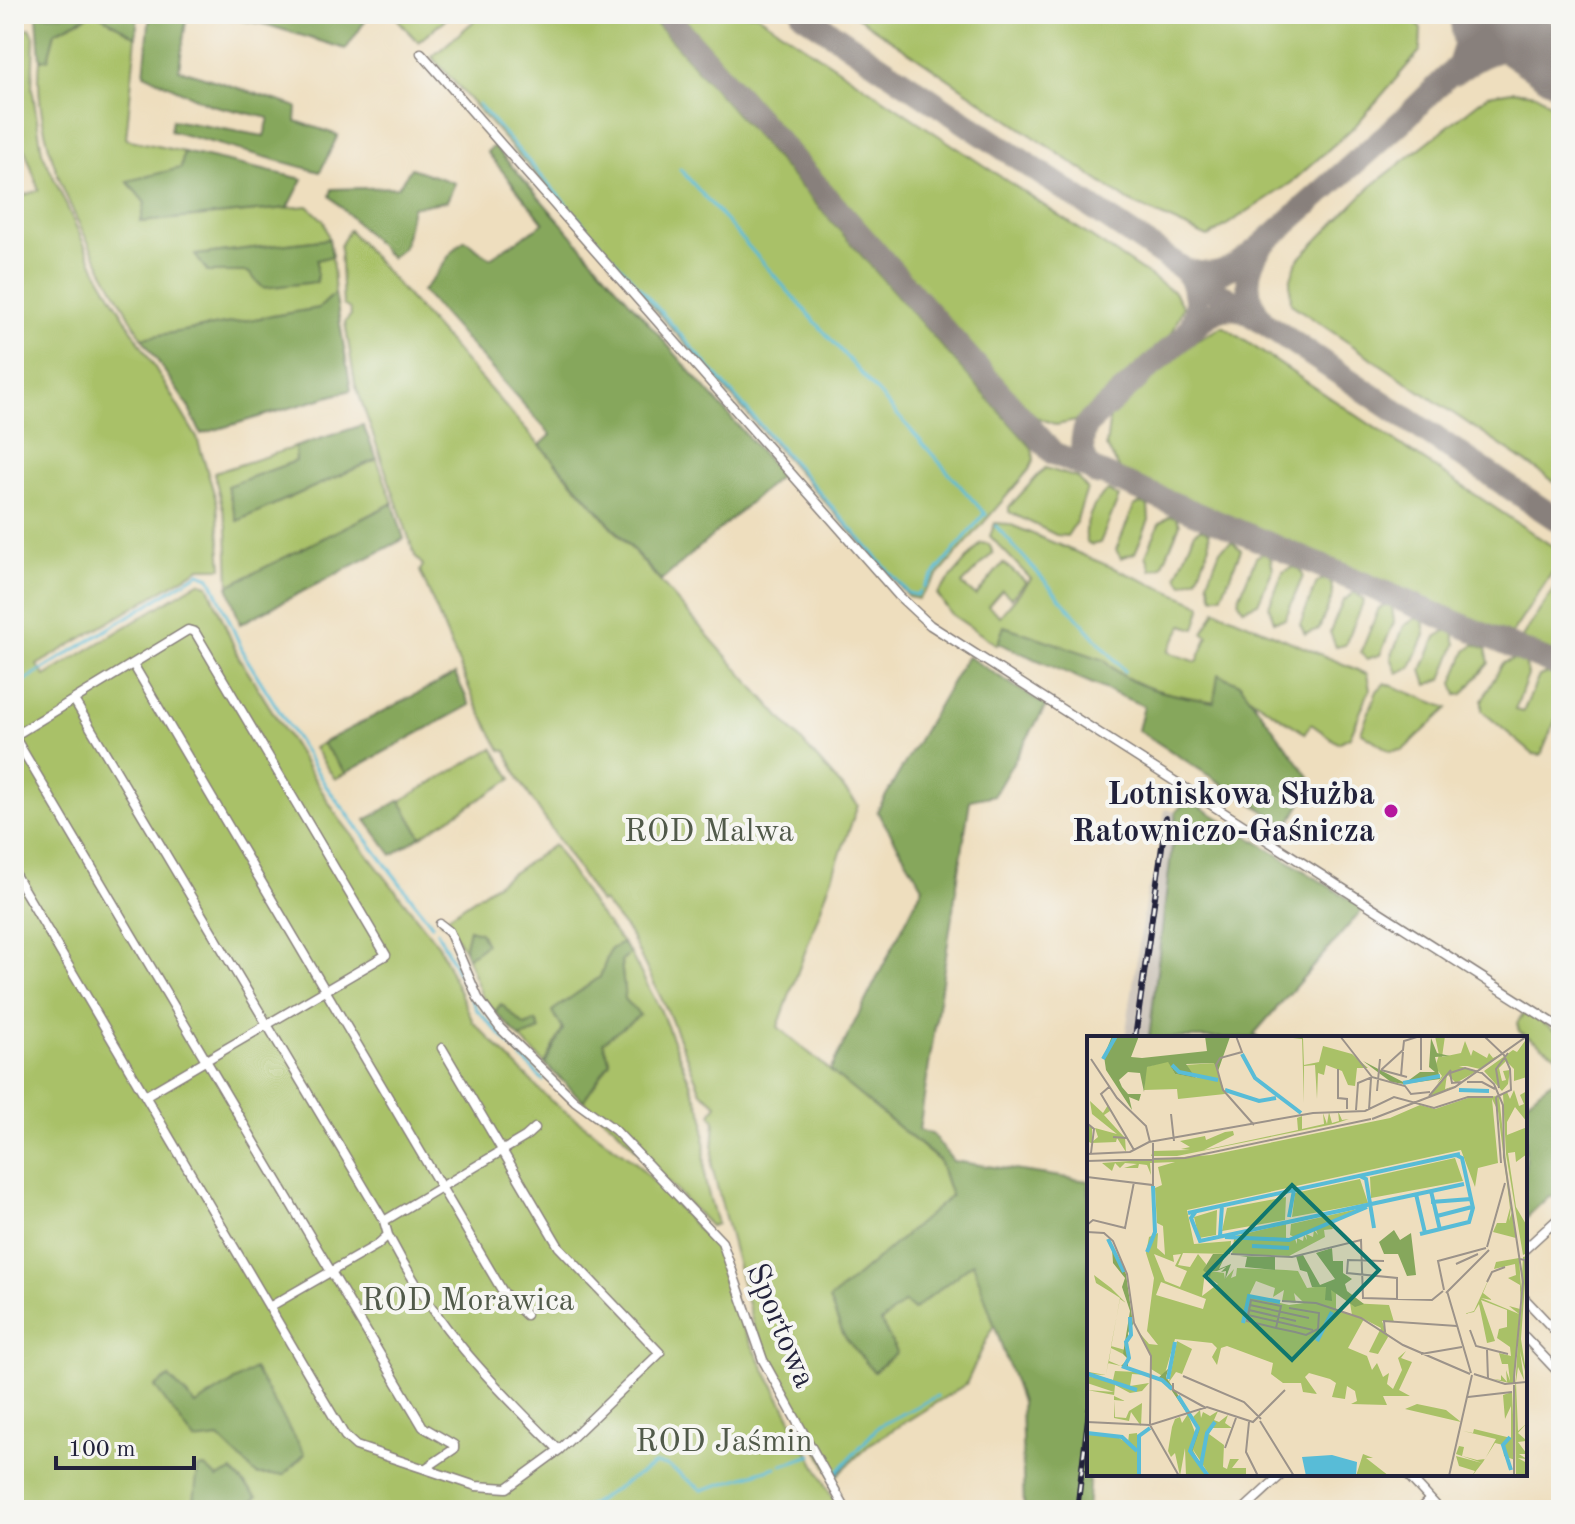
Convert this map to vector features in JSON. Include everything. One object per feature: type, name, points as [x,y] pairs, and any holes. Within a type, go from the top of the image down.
[{"type":"street","points":[[421,53],[889,584],[930,625],[1561,1028]]},
{"type":"street","points":[[145,1096],[205,1061],[266,1024],[386,955],[203,645],[195,632],[188,630],[14,736],[205,1061],[423,1427],[454,1445],[454,1449],[426,1468]]},
{"type":"street","points":[[133,664],[503,1292],[526,1315]]},
{"type":"street","points":[[74,700],[384,1221],[388,1235],[439,1323],[479,1370],[559,1450]]},
{"type":"street","points":[[14,873],[345,1436],[356,1446],[476,1486],[507,1488],[559,1450],[660,1353],[559,1247],[442,1048]]},
{"type":"street","name":"Sportowa","points":[[440,924],[449,931],[478,998],[500,1028],[575,1101],[615,1130],[722,1242],[763,1360],[846,1510]]},
{"type":"street","points":[[384,1221],[535,1128]]},
{"type":"street","points":[[1527,1247],[1561,1216]]},
{"type":"street","points":[[271,1306],[331,1273],[388,1235]]},
{"type":"street","points":[[1527,1301],[1561,1337]]},
{"type":"street","points":[[1527,1339],[1561,1375]]},
{"type":"street","points":[[1243,1510],[1280,1476]]},
{"type":"street","points":[[1409,1476],[1440,1510]]},
{"type":"street","points":[[1419,1510],[1430,1499]]},
{"type":"shaded area","points":[[1165,809],[1176,812],[1149,1036],[1125,1036],[1147,891],[1156,872]]},
{"type":"green space","points":[[92,14],[55,32],[48,59],[40,60],[37,15]]},
{"type":"green space","points":[[98,14],[136,37],[126,139],[184,152],[181,168],[128,182],[146,203],[141,222],[308,206],[324,221],[329,239],[196,255],[208,272],[248,272],[332,256],[335,293],[320,308],[142,338],[70,205],[45,133],[40,96],[40,60],[48,58],[55,32]]},
{"type":"green space","points":[[98,14],[138,14],[136,37]]},
{"type":"green space","points":[[150,14],[187,14],[179,69],[297,107],[296,121],[338,135],[320,172],[170,131],[172,120],[264,136],[269,118],[211,105],[144,74]]},
{"type":"green space","points":[[203,14],[370,14],[346,49],[264,24]]},
{"type":"green space","points":[[393,14],[452,14],[418,42]]},
{"type":"green space","points":[[482,14],[648,14],[1032,448],[1034,459],[1029,470],[918,599],[909,597],[432,57]]},
{"type":"green space","points":[[680,14],[756,14],[1174,292],[1183,307],[1169,341],[1080,420],[1057,425],[1033,416]]},
{"type":"green space","points":[[853,14],[1409,14],[1421,29],[1420,51],[1356,125],[1291,183],[1208,237],[1130,202]]},
{"type":"green space","name":"ROD Morawica","points":[[30,28],[34,36],[32,87],[42,152],[95,268],[197,438],[217,503],[222,568],[200,568],[37,665],[45,676],[199,582],[208,585],[238,656],[338,817],[439,946],[473,1022],[550,1100],[635,1162],[716,1248],[743,1328],[839,1510],[14,1510],[14,972],[19,969],[14,962],[14,199],[39,190],[18,130],[14,97],[14,36]]},
{"type":"green space","points":[[1512,91],[1536,94],[1561,111],[1561,486],[1291,304],[1290,281],[1297,261],[1369,188],[1488,95]]},
{"type":"green space","points":[[494,146],[781,475],[661,581],[540,445],[551,435],[422,291],[465,240],[490,258],[544,223],[487,152]]},
{"type":"green space","points":[[184,152],[303,179],[288,208],[141,222],[145,203],[127,181],[181,168]]},
{"type":"green space","points":[[411,168],[455,183],[447,201],[412,207],[404,247],[391,258],[330,196],[332,189],[398,187]]},
{"type":"green space","name":"ROD Malwa","points":[[349,230],[858,805],[778,1027],[939,1161],[994,1324],[966,1384],[870,1444],[833,1479],[818,1451],[818,1443],[811,1437],[754,1328],[712,1167],[715,1120],[711,1114],[717,1104],[701,1092],[668,1012],[629,933],[603,901],[600,903],[520,781],[506,751],[501,750],[474,700],[420,571],[423,565],[416,558],[355,383],[345,322],[351,315],[350,309],[343,305],[340,246]]},
{"type":"green space","points":[[329,239],[332,256],[317,260],[317,282],[263,288],[248,272],[208,272],[195,255]]},
{"type":"green space","points":[[335,293],[351,390],[201,434],[188,406],[142,338],[319,308]]},
{"type":"green space","points":[[1223,326],[1561,552],[1561,559],[1511,635],[1120,470],[1106,446],[1110,415],[1189,345]]},
{"type":"green space","points":[[363,425],[377,459],[237,521],[227,486],[296,461],[295,447]]},
{"type":"green space","points":[[295,447],[296,461],[228,486],[237,521],[377,459],[393,503],[229,586],[227,526],[214,473]]},
{"type":"green space","points":[[1045,468],[1078,478],[1087,489],[1076,522],[1067,536],[1056,535],[1009,512],[1009,507]]},
{"type":"green space","points":[[1108,491],[1119,497],[1100,543],[1091,545],[1086,536],[1088,521],[1098,500]]},
{"type":"green space","points":[[393,503],[404,539],[240,624],[228,586]]},
{"type":"green space","points":[[1140,503],[1148,506],[1149,520],[1135,553],[1121,558],[1116,550],[1134,506]]},
{"type":"green space","points":[[1170,516],[1176,517],[1180,524],[1162,567],[1151,570],[1146,555],[1159,524]]},
{"type":"green space","points":[[995,523],[1009,524],[1202,605],[1195,629],[1183,625],[1168,652],[1197,662],[1208,636],[1203,633],[1216,610],[1367,674],[1370,689],[1350,737],[1338,743],[1311,724],[1305,733],[1248,696],[1240,684],[1219,675],[1215,702],[1141,685],[1115,670],[1105,660],[1004,627],[997,645],[951,614],[937,594],[981,543],[989,544],[993,553],[962,584],[976,596],[1003,563],[1026,582],[1011,598],[1002,590],[988,606],[1000,616],[1031,579],[990,536]]},
{"type":"green space","points":[[1202,528],[1209,533],[1210,545],[1197,578],[1183,584],[1177,575],[1195,532]]},
{"type":"green space","points":[[1232,541],[1241,550],[1222,595],[1213,597],[1208,581],[1220,550]]},
{"type":"green space","points":[[1263,553],[1270,556],[1273,569],[1258,603],[1243,609],[1238,600],[1256,557]]},
{"type":"green space","points":[[1293,567],[1300,569],[1303,576],[1285,619],[1274,621],[1269,606],[1283,572]]},
{"type":"green space","points":[[1561,578],[1561,656],[1521,639]]},
{"type":"green space","points":[[1324,579],[1331,582],[1333,595],[1319,629],[1305,634],[1300,625],[1317,582]]},
{"type":"green space","points":[[1355,592],[1364,601],[1345,645],[1336,647],[1330,632],[1343,601]]},
{"type":"green space","points":[[1386,605],[1392,607],[1394,622],[1380,655],[1366,659],[1361,652],[1379,608]]},
{"type":"green space","points":[[1416,618],[1423,620],[1425,635],[1411,667],[1397,673],[1391,657],[1404,626]]},
{"type":"green space","points":[[1004,626],[1105,660],[1127,678],[1170,694],[1214,702],[1218,674],[1240,684],[1313,782],[1288,826],[1138,730],[1144,706],[998,643]]},
{"type":"green space","points":[[1447,630],[1453,633],[1456,644],[1442,679],[1427,685],[1422,670],[1436,637]]},
{"type":"green space","points":[[1475,644],[1486,649],[1489,663],[1463,694],[1457,695],[1453,683],[1466,651]]},
{"type":"green space","points":[[967,656],[1046,706],[994,795],[970,800],[919,1130],[932,1134],[953,1161],[1087,1181],[1087,1476],[1090,1476],[1087,1510],[1024,1510],[1021,1402],[973,1263],[913,1310],[905,1302],[881,1322],[897,1352],[874,1372],[844,1336],[829,1300],[951,1196],[939,1160],[830,1071],[923,887],[877,811]]},
{"type":"green space","points":[[1517,658],[1525,662],[1528,675],[1515,710],[1523,712],[1539,676],[1549,673],[1561,678],[1561,707],[1541,755],[1533,754],[1482,711],[1482,700],[1503,663]]},
{"type":"green space","points":[[455,674],[470,705],[346,773],[322,743]]},
{"type":"green space","points":[[1385,683],[1448,708],[1403,750],[1390,751],[1361,732],[1377,691]]},
{"type":"green space","points":[[322,743],[346,773],[335,779],[314,748]]},
{"type":"green space","points":[[493,748],[512,779],[421,836],[400,801]]},
{"type":"green space","points":[[1188,799],[1364,908],[1254,1034],[1256,1036],[1149,1036],[1176,812]]},
{"type":"green space","points":[[400,800],[421,836],[392,855],[366,820]]},
{"type":"green space","points":[[554,845],[593,906],[622,943],[610,950],[600,977],[553,1011],[563,1029],[545,1064],[520,1038],[540,1030],[536,1021],[525,1027],[501,1005],[495,1012],[483,999],[467,958],[485,944],[469,929],[464,950],[450,927],[441,921]]},
{"type":"green space","points":[[469,929],[480,932],[486,944],[467,958],[464,950]]},
{"type":"green space","points":[[622,943],[630,953],[621,961],[625,999],[640,1015],[603,1042],[610,1062],[583,1101],[545,1064],[563,1029],[552,1011],[600,977],[610,950]]},
{"type":"green space","points":[[630,953],[660,1009],[704,1117],[705,1181],[717,1224],[710,1226],[616,1128],[583,1101],[610,1062],[602,1042],[625,999],[621,961]]},
{"type":"green space","points":[[501,1004],[525,1026],[536,1021],[540,1030],[520,1038],[495,1012]]},
{"type":"green space","points":[[1525,1011],[1561,1035],[1561,1058],[1519,1031],[1517,1023]]},
{"type":"green space","points":[[1550,1082],[1561,1082],[1561,1199],[1549,1196],[1527,1217],[1527,1100]]},
{"type":"green space","points":[[254,1369],[305,1454],[284,1475],[257,1475],[219,1438],[195,1441],[155,1387],[169,1377],[196,1405]]},
{"type":"green space","points":[[205,1467],[217,1478],[232,1471],[257,1497],[244,1510],[193,1510],[198,1468]]},
{"type":"waterway","points":[[478,104],[908,593],[917,595],[920,591]]},
{"type":"waterway","points":[[680,169],[986,515]]},
{"type":"waterway","points":[[924,587],[985,513]]},
{"type":"waterway","points":[[996,526],[1125,671]]},
{"type":"waterway","points":[[14,687],[199,573],[210,577],[245,656],[326,786],[432,925]]},
{"type":"waterway","points":[[437,931],[477,1010],[543,1080]]},
{"type":"waterway","points":[[832,1478],[879,1426],[937,1396]]},
{"type":"waterway","points":[[781,1465],[812,1455]]},
{"type":"waterway","points":[[582,1510],[655,1464],[668,1466],[702,1490],[776,1467]]},
{"type":"taxiway","points":[[665,14],[1053,453],[1561,667]]},
{"type":"taxiway","points":[[803,14],[1561,522]]},
{"type":"taxiway","points":[[1263,244],[1402,121],[1459,65],[1465,46],[1461,14]]},
{"type":"taxiway","points":[[1454,74],[1477,59],[1511,48],[1549,57]]},
{"type":"taxiway","points":[[1190,271],[1221,272],[1238,264],[1263,244],[1252,263],[1248,283],[1252,302],[1263,321]]},
{"type":"taxiway","points":[[1185,271],[1196,295],[1196,311],[1186,335],[1212,313],[1227,308],[1245,311]]},
{"type":"taxiway","points":[[1097,474],[1083,451],[1087,424],[1186,335]]},
{"type":"runway","points":[[1485,14],[1561,65]]},
{"type":"railway","points":[[1135,1036],[1166,818]]},
{"type":"railway","points":[[1077,1510],[1087,1427]]},
{"type":"place","name":"Lotniskowa Służba Ratowniczo-Gaśnicza","points":[[1391,811]]},
{"type":"park label","name":"ROD Jaśmin","points":[[724,1440]]}]
